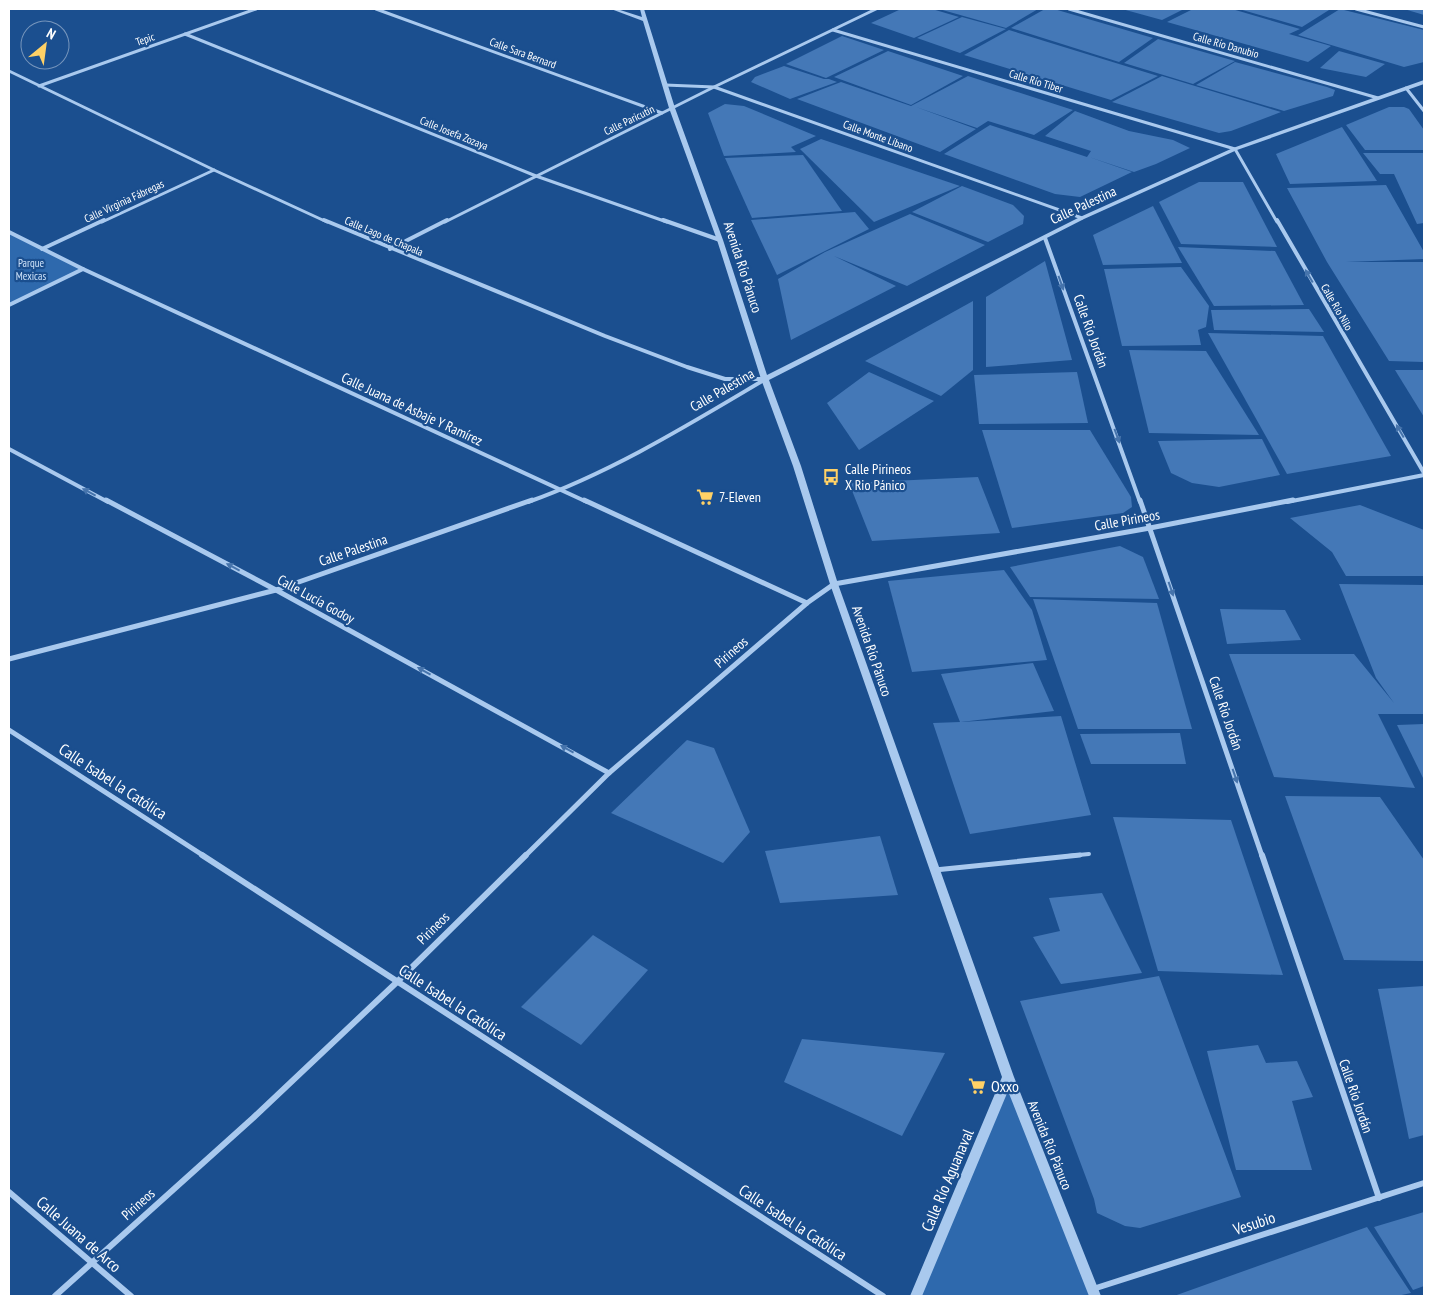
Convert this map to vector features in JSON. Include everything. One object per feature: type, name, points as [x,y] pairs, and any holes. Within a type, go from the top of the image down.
[{"type":"street","points":[[242,9],[249,11]]},
{"type":"street","name":"Tepic","points":[[39,86],[256,9]]},
{"type":"street","name":"Calle Sara Bernard","points":[[376,9],[663,113]]},
{"type":"street","points":[[613,9],[646,20]]},
{"type":"street","name":"Avenida Río Pánuco","points":[[642,9],[672,108],[720,240],[797,466],[834,584],[1008,1077],[1094,1293]]},
{"type":"street","name":"Calle Paricutín","points":[[390,249],[714,87],[876,9]]},
{"type":"street","name":"Calle Río Danubio","points":[[1069,9],[1378,98]]},
{"type":"street","points":[[1356,9],[1424,26]]},
{"type":"street","name":"Calle Río Tiber","points":[[833,30],[1235,149]]},
{"type":"street","name":"Calle Josefa Zozaya","points":[[185,34],[536,176],[720,240]]},
{"type":"street","name":"Calle Lago de Chapala","points":[[9,71],[214,170],[390,249],[686,367],[725,378],[766,379]]},
{"type":"street","name":"Calle Palestina","points":[[9,659],[276,590],[561,490],[595,476],[632,456],[766,379],[1082,218],[1235,149],[1424,82]]},
{"type":"street","name":"Calle Monte Líbano","points":[[666,85],[714,87],[1082,218]]},
{"type":"street","points":[[1406,88],[1424,111]]},
{"type":"street","name":"Calle Río Nilo","points":[[1235,149],[1424,474]]},
{"type":"street","name":"Calle Virginia Fábregas","points":[[42,249],[214,170]]},
{"type":"street","name":"Calle Juana de Asbaje Y Ramírez","points":[[9,232],[83,269],[807,603]]},
{"type":"street","name":"Calle Río Jordán","points":[[1045,238],[1150,528],[1379,1198]]},
{"type":"street","points":[[9,305],[83,269]]},
{"type":"street","name":"Calle Lucía Godoy","points":[[9,450],[276,590],[609,773]]},
{"type":"street","name":"Calle Pirineos","points":[[834,584],[1150,528],[1424,474]]},
{"type":"street","name":"Pirineos","points":[[55,1296],[253,1118],[396,982],[609,773],[807,603],[834,584]]},
{"type":"street","name":"Calle Isabel la Católica","points":[[9,730],[883,1296]]},
{"type":"street","name":"Calle Río Aguanaval","points":[[916,1296],[1008,1077]]},
{"type":"street","name":"Vesubio","points":[[1094,1293],[1424,1183]]},
{"type":"street","name":"Calle Juana de Arco","points":[[9,1192],[131,1296]]},
{"type":"lane","points":[[935,870],[1089,854]]},
{"type":"green space","name":"Parque Mexicas","points":[[9,232],[83,269],[9,306]]},
{"type":"green space","points":[[1008,1077],[1095,1296],[916,1296]]},
{"type":"building","points":[[901,9],[932,9],[959,17],[914,38],[871,23]]},
{"type":"building","points":[[939,9],[1038,9],[1006,28]]},
{"type":"building","points":[[1045,9],[1054,9],[1153,38],[1119,62],[1011,28]]},
{"type":"building","points":[[1122,9],[1184,9],[1162,20]]},
{"type":"building","points":[[1193,9],[1232,9],[1300,29],[1289,34],[1331,46],[1308,62],[1167,22]]},
{"type":"building","points":[[1239,9],[1324,9],[1329,10],[1302,27]]},
{"type":"building","points":[[1340,9],[1424,30],[1424,62],[1404,67],[1298,35]]},
{"type":"building","points":[[1404,9],[1424,9],[1424,15]]},
{"type":"building","points":[[962,17],[1006,29],[960,53],[917,38]]},
{"type":"building","points":[[1009,30],[1158,76],[1111,100],[964,55]]},
{"type":"building","points":[[842,36],[884,50],[826,78],[786,64]]},
{"type":"building","points":[[1158,39],[1235,61],[1193,84],[1124,63]]},
{"type":"building","points":[[888,51],[963,76],[911,105],[834,77]]},
{"type":"building","points":[[1339,51],[1385,64],[1366,77],[1320,68]]},
{"type":"building","points":[[1235,62],[1335,90],[1333,96],[1284,111],[1196,85]]},
{"type":"building","points":[[784,66],[837,82],[790,99],[751,82],[755,77]]},
{"type":"building","points":[[968,76],[1073,110],[1034,135],[988,121],[977,128],[916,107],[976,129],[940,152],[797,99],[841,82],[911,106]]},
{"type":"building","points":[[1162,76],[1281,112],[1231,131],[1219,133],[1112,102]]},
{"type":"building","points":[[725,104],[744,106],[816,136],[791,147],[796,152],[724,156],[708,113]]},
{"type":"building","points":[[1389,107],[1409,109],[1424,130],[1424,150],[1365,150],[1346,125]]},
{"type":"building","points":[[1075,111],[1129,131],[1173,140],[1190,148],[1134,172],[1089,157],[1132,172],[1080,197],[1055,194],[944,154],[990,125],[1087,157],[1091,151],[1045,136]]},
{"type":"building","points":[[1342,127],[1377,181],[1290,184],[1276,154]]},
{"type":"building","points":[[821,139],[960,186],[874,222],[800,149]]},
{"type":"building","points":[[1363,153],[1424,153],[1424,223],[1417,224],[1394,174],[1380,174]]},
{"type":"building","points":[[803,155],[842,211],[752,218],[725,158]]},
{"type":"building","points":[[1199,182],[1243,182],[1277,247],[1181,244],[1159,202]]},
{"type":"building","points":[[1386,185],[1424,252],[1424,259],[1346,262],[1424,262],[1424,362],[1389,361],[1327,262],[1287,188]]},
{"type":"building","points":[[962,186],[1013,205],[1024,216],[1023,224],[988,242],[912,212]]},
{"type":"building","points":[[1153,206],[1182,263],[1103,265],[1093,235]]},
{"type":"building","points":[[855,212],[869,229],[777,275],[751,220]]},
{"type":"building","points":[[910,214],[985,245],[907,286],[834,256],[896,286],[791,340],[778,279],[825,252]]},
{"type":"building","points":[[1178,247],[1275,251],[1304,305],[1214,306]]},
{"type":"building","points":[[1045,261],[1072,360],[986,367],[986,297]]},
{"type":"building","points":[[1181,267],[1209,306],[1206,327],[1198,330],[1201,345],[1122,346],[1104,269]]},
{"type":"building","points":[[973,301],[973,370],[941,396],[865,361]]},
{"type":"building","points":[[1309,309],[1324,332],[1214,330],[1211,310]]},
{"type":"building","points":[[1208,333],[1323,336],[1391,456],[1287,474]]},
{"type":"building","points":[[1129,350],[1206,351],[1259,435],[1149,433]]},
{"type":"building","points":[[1395,370],[1424,370],[1424,417]]},
{"type":"building","points":[[869,372],[934,401],[859,450],[827,403]]},
{"type":"building","points":[[1077,372],[1088,423],[979,424],[974,375]]},
{"type":"building","points":[[982,430],[1090,430],[1131,497],[1132,507],[1123,513],[1012,528]]},
{"type":"building","points":[[1262,439],[1280,475],[1219,487],[1192,483],[1171,473],[1158,441]]},
{"type":"building","points":[[978,477],[1000,533],[872,541],[849,483]]},
{"type":"building","points":[[1360,505],[1424,530],[1424,576],[1346,576],[1332,552],[1290,518]]},
{"type":"building","points":[[1120,546],[1143,557],[1159,599],[1030,597],[1010,567]]},
{"type":"building","points":[[1004,570],[1032,610],[1047,660],[912,672],[888,581]]},
{"type":"building","points":[[1339,584],[1424,585],[1424,714],[1378,714],[1415,788],[1274,777],[1229,654],[1354,654],[1394,703],[1376,678]]},
{"type":"building","points":[[1033,599],[1157,603],[1192,729],[1078,729]]},
{"type":"building","points":[[1220,609],[1285,610],[1301,640],[1227,644]]},
{"type":"building","points":[[1033,663],[1054,711],[961,722],[1061,716],[1091,815],[970,834],[933,723],[960,722],[941,674]]},
{"type":"building","points":[[1424,724],[1424,780],[1397,725]]},
{"type":"building","points":[[1180,733],[1186,764],[1091,764],[1080,734]]},
{"type":"building","points":[[687,740],[714,748],[750,832],[723,863],[611,813]]},
{"type":"building","points":[[1285,796],[1380,797],[1424,860],[1424,961],[1344,960]]},
{"type":"building","points":[[1113,817],[1231,820],[1283,975],[1158,971]]},
{"type":"building","points":[[880,836],[898,895],[780,903],[765,851]]},
{"type":"building","points":[[1102,893],[1142,973],[1061,984],[1033,937],[1060,931],[1049,898]]},
{"type":"building","points":[[593,935],[648,970],[581,1045],[521,1007]]},
{"type":"building","points":[[1159,976],[1241,1197],[1140,1228],[1125,1226],[1097,1213],[1094,1199],[1020,1001]]},
{"type":"building","points":[[1424,986],[1424,1135],[1409,1139],[1378,989]]},
{"type":"building","points":[[802,1039],[945,1053],[902,1136],[784,1082]]},
{"type":"building","points":[[1258,1045],[1266,1063],[1297,1061],[1313,1097],[1292,1101],[1312,1170],[1236,1170],[1207,1051]]},
{"type":"building","points":[[1424,1212],[1424,1286],[1413,1290],[1374,1227]]},
{"type":"building","points":[[1367,1227],[1411,1293],[1397,1296],[1174,1296]]},
{"type":"place","name":"Calle Pirineos X Rio Pánico","points":[[831,477]]},
{"type":"place","name":"7-Eleven","points":[[705,497]]},
{"type":"place","name":"Oxxo","points":[[977,1086]]}]
